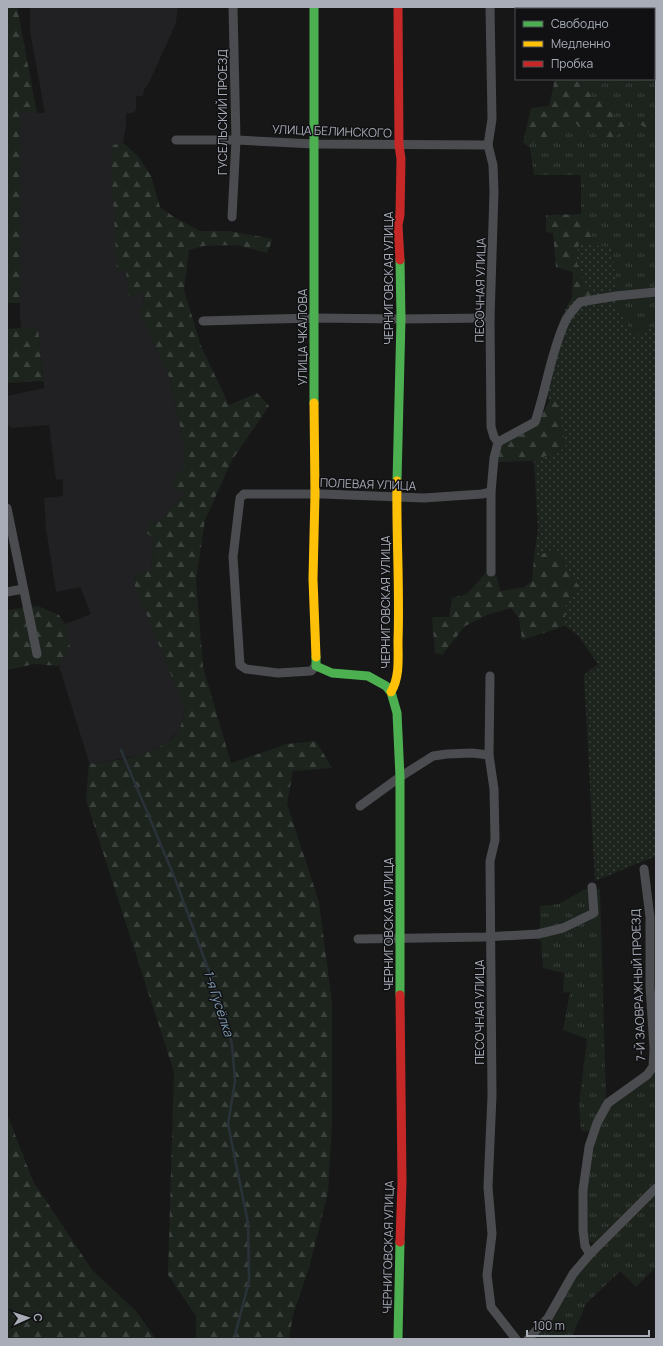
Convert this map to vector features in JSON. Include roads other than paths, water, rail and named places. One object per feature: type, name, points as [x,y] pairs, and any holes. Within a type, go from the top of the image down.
[{"type":"street","name":"ГУСЕЛЬСКИЙ ПРОЕЗД","points":[[232,217],[236,140],[233,7]]},
{"type":"street","name":"УЛИЦА ЧКАЛОВА","points":[[314,7],[315,494],[313,579],[316,666]]},
{"type":"street","name":"ЧЕРНИГОВСКАЯ УЛИЦА","points":[[398,7],[399,145],[401,159],[400,216],[398,225],[400,241],[401,319],[397,497],[399,622],[398,667],[396,680],[391,692],[397,713],[400,777],[399,939],[402,1182],[398,1339]]},
{"type":"street","name":"ПЕСОЧНАЯ УЛИЦА","points":[[490,7],[492,119],[488,145],[493,165],[494,192],[490,318],[491,427],[494,437],[498,442]]},
{"type":"street","name":"УЛИЦА БЕЛИНСКОГО","points":[[176,140],[236,140],[314,144],[488,145]]},
{"type":"street","points":[[491,572],[491,492],[494,458],[498,442],[535,422],[552,361],[566,321],[580,302],[616,296],[656,292]]},
{"type":"street","points":[[203,321],[314,318],[490,318]]},
{"type":"street","name":"ПОЛЕВАЯ УЛИЦА","points":[[316,666],[311,671],[278,673],[246,669],[240,665],[233,557],[240,498],[244,494],[323,494],[424,498],[491,492]]},
{"type":"street","points":[[7,508],[37,654]]},
{"type":"street","points":[[7,592],[23,589]]},
{"type":"street","points":[[316,666],[332,673],[368,676],[386,686],[391,692]]},
{"type":"street","name":"ПЕСОЧНАЯ УЛИЦА","points":[[490,676],[489,755],[494,789],[496,840],[490,861],[492,1096],[488,1187],[492,1234],[487,1275],[491,1307],[516,1339]]},
{"type":"street","points":[[360,806],[400,777],[433,756],[472,753],[489,755]]},
{"type":"street","name":"7-Й ЗАОВРАЖНЫЙ ПРОЕЗД","points":[[590,1254],[585,1246],[584,1238],[583,1190],[589,1147],[597,1123],[608,1103],[647,1075],[653,1067],[654,1049],[650,986],[650,917],[644,868]]},
{"type":"street","points":[[358,939],[538,934],[563,928],[594,913],[592,887]]},
{"type":"street","points":[[528,1339],[548,1318],[572,1274],[656,1188]]},
{"type":"waterway","name":"1-я Гусёлка","points":[[121,750],[174,876],[225,1015],[232,1045],[235,1081],[228,1124],[248,1223],[249,1281],[234,1339]]}]
